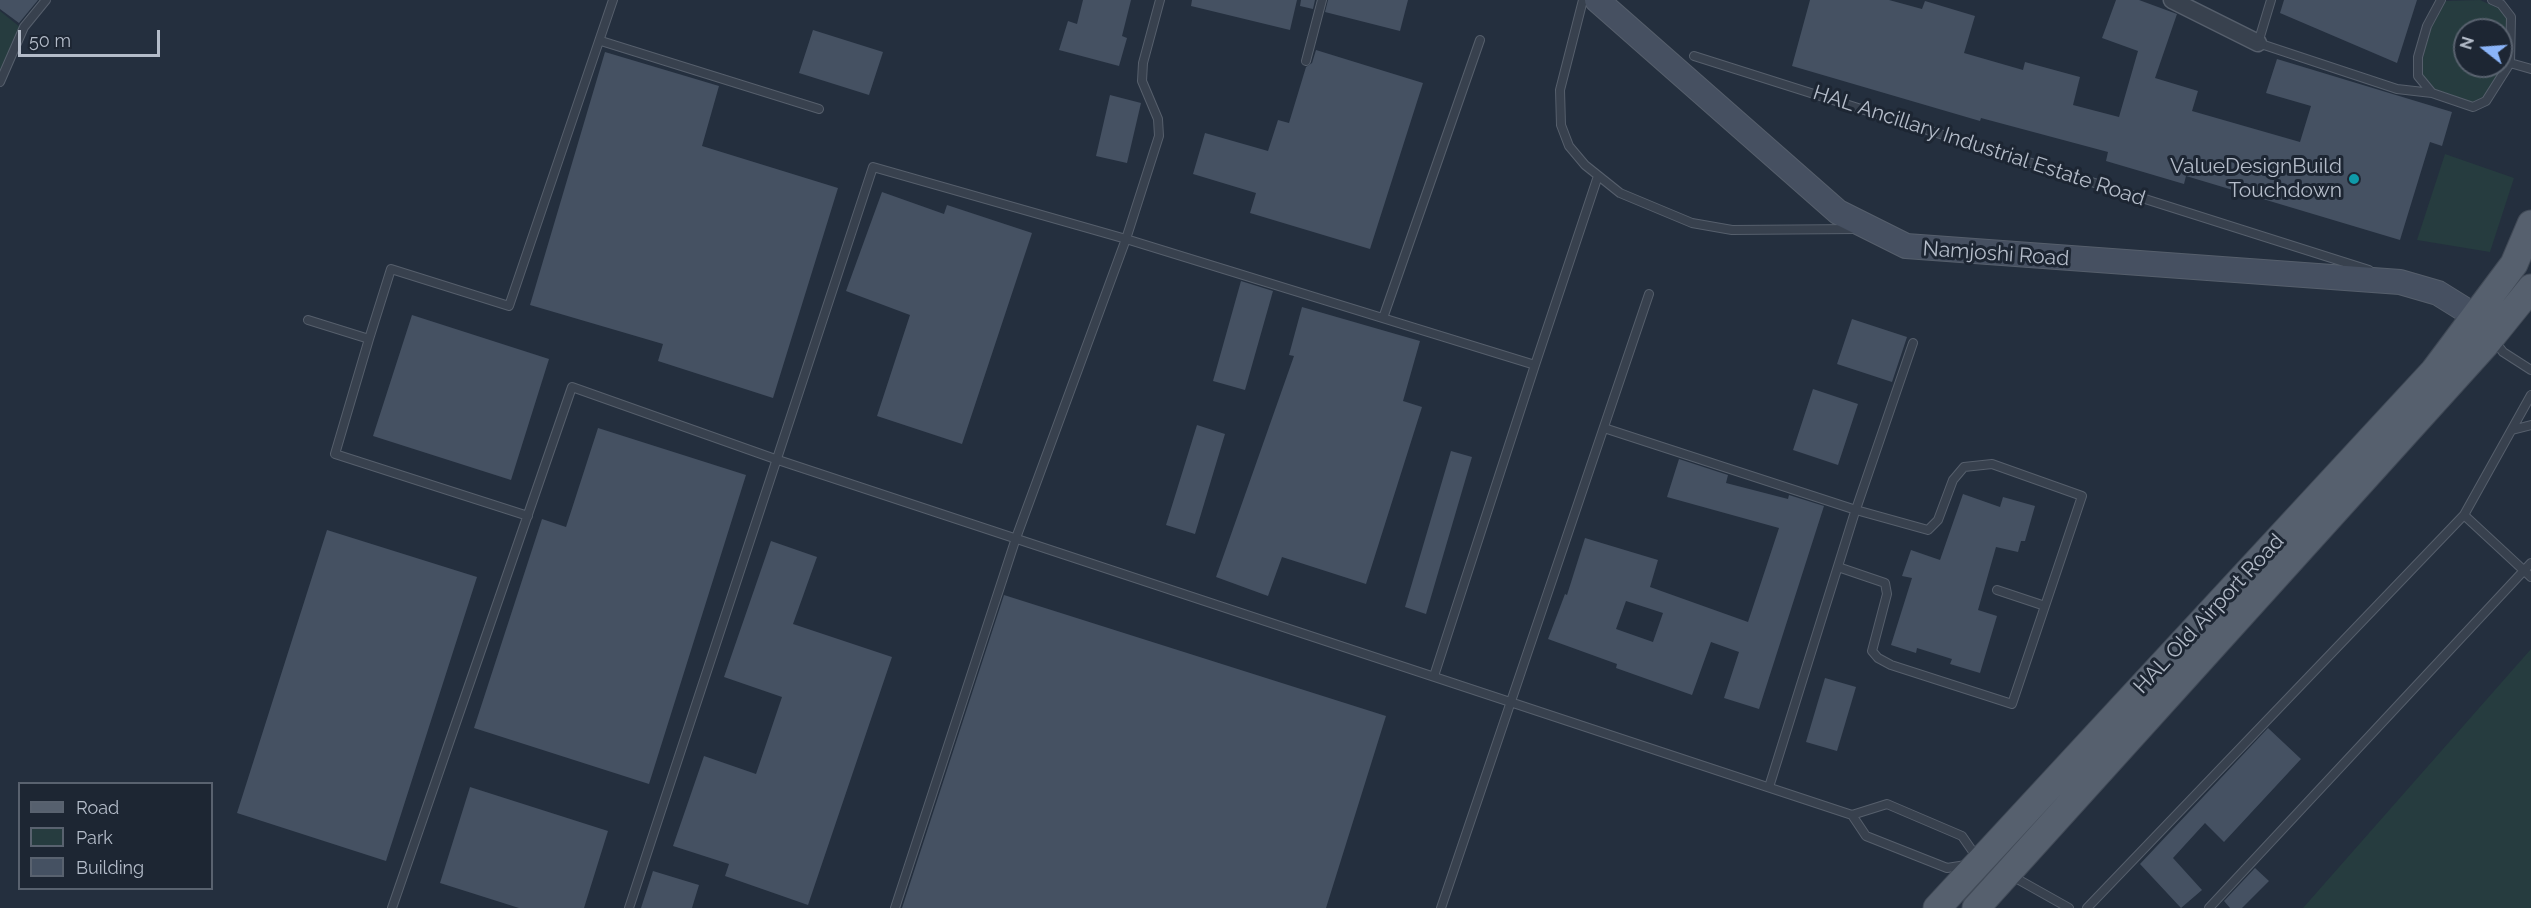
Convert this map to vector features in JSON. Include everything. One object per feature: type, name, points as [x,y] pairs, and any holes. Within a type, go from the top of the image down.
[{"type":"main road","name":"Namjoshi Road","points":[[1597,0],[1838,212],[1906,246],[2400,282],[2438,293],[2475,315]]},
{"type":"main road","name":"HAL Old Airport Road","points":[[1976,908],[1994,868],[2434,371],[2514,264],[2531,224]]},
{"type":"main road","name":"HAL Old Airport Road","points":[[1937,908],[1994,868],[2464,369],[2531,288]]},
{"type":"main road","points":[[2475,315],[2492,337]]},
{"type":"street","points":[[2172,0],[2258,43]]},
{"type":"lane","points":[[0,82],[24,27],[46,0]]},
{"type":"lane","points":[[528,516],[335,454],[391,269],[509,306],[601,41],[613,0]]},
{"type":"lane","points":[[896,908],[1016,538],[1126,239],[1158,136],[1158,119],[1142,81],[1143,63],[1160,0]]},
{"type":"lane","points":[[1306,61],[1322,0]]},
{"type":"lane","points":[[1583,0],[1560,90],[1561,125],[1569,146],[1598,176],[1620,193],[1692,223],[1732,230],[1868,229]]},
{"type":"lane","points":[[2271,0],[2258,43],[2397,89],[2432,93],[2473,107],[2486,102],[2501,78]]},
{"type":"lane","points":[[2432,93],[2418,76],[2418,57],[2427,26],[2441,0]]},
{"type":"lane","points":[[2492,0],[2501,4],[2511,18]]},
{"type":"lane","points":[[1383,318],[1480,40]]},
{"type":"lane","points":[[601,41],[819,109]]},
{"type":"lane","name":"HAL Ancillary Industrial Estate Road","points":[[1694,56],[2348,262],[2400,282]]},
{"type":"lane","points":[[2513,64],[2531,69]]},
{"type":"lane","points":[[629,908],[873,167],[1126,239],[1535,365]]},
{"type":"lane","points":[[1434,676],[1598,176]]},
{"type":"lane","points":[[1441,908],[1649,294]]},
{"type":"lane","points":[[309,320],[369,339]]},
{"type":"lane","points":[[2492,337],[2503,352],[2531,370]]},
{"type":"lane","points":[[1769,786],[1856,510],[1913,343]]},
{"type":"lane","points":[[396,907],[572,387],[778,460],[1769,786],[1851,815],[1866,836],[1947,868],[1994,868]]},
{"type":"lane","points":[[2087,908],[2464,515],[2531,395]]},
{"type":"lane","points":[[2512,430],[2531,425]]},
{"type":"lane","points":[[1604,428],[1856,510],[1928,530],[1938,520],[1953,480],[1964,467],[1992,464],[2082,496],[2012,704],[1890,665],[1878,658],[1872,651],[1887,594],[1885,583],[1838,567]]},
{"type":"lane","points":[[2464,515],[2528,575]]},
{"type":"lane","points":[[2209,908],[2528,575],[2531,563]]},
{"type":"lane","points":[[1997,590],[2045,606]]},
{"type":"lane","points":[[1851,815],[1887,804],[1897,808],[1962,836],[1994,868],[2069,908]]},
{"type":"green space","points":[[2480,0],[2498,8],[2507,18],[2453,18],[2453,78],[2496,78],[2483,98],[2472,102],[2434,89],[2422,74],[2423,58],[2431,28],[2446,1]]},
{"type":"green space","points":[[0,11],[20,27],[0,74]]},
{"type":"green space","points":[[2445,154],[2514,178],[2490,252],[2417,240]]},
{"type":"green space","points":[[2531,649],[2531,908],[2303,908]]},
{"type":"building","points":[[0,0],[38,0],[19,23],[0,9]]},
{"type":"building","points":[[1083,0],[1131,0],[1122,36],[1127,38],[1119,66],[1059,50],[1068,21],[1077,24]]},
{"type":"building","points":[[1192,0],[1297,0],[1290,30],[1191,6]]},
{"type":"building","points":[[1301,0],[1315,0],[1313,9],[1300,6]]},
{"type":"building","points":[[1328,0],[1408,0],[1400,31],[1325,12]]},
{"type":"building","points":[[1810,0],[1889,0],[1922,9],[1925,1],[1975,16],[1964,53],[2023,70],[2025,62],[2080,77],[2073,105],[2119,117],[2138,51],[2102,38],[2116,0],[2139,0],[2177,14],[2155,78],[2198,91],[2192,111],[2300,142],[2311,106],[2266,93],[2277,59],[2452,112],[2442,146],[2430,142],[2400,240],[2186,176],[2184,184],[2106,161],[2108,152],[1981,118],[1980,121],[1792,66]]},
{"type":"building","points":[[2284,0],[2417,0],[2397,63],[2280,13]]},
{"type":"building","points":[[813,30],[883,52],[869,95],[799,73]]},
{"type":"building","points":[[1316,50],[1423,83],[1370,249],[1250,213],[1256,193],[1193,174],[1205,133],[1268,151],[1278,120],[1289,123],[1306,67],[1312,63]]},
{"type":"building","points":[[605,52],[719,86],[702,146],[838,188],[773,398],[658,361],[663,344],[530,305]]},
{"type":"building","points":[[1110,95],[1141,103],[1127,163],[1096,156]]},
{"type":"building","points":[[882,192],[944,214],[947,205],[1032,233],[962,444],[877,416],[910,315],[846,291]]},
{"type":"building","points":[[1241,281],[1273,291],[1245,390],[1213,381]]},
{"type":"building","points":[[1302,307],[1420,341],[1403,401],[1422,407],[1366,584],[1282,557],[1268,596],[1216,577],[1294,356],[1289,355]]},
{"type":"building","points":[[412,315],[549,359],[511,480],[373,436]]},
{"type":"building","points":[[1852,319],[1907,337],[1892,382],[1837,364]]},
{"type":"building","points":[[1813,389],[1858,404],[1838,465],[1793,450]]},
{"type":"building","points":[[1197,425],[1225,434],[1195,534],[1166,525]]},
{"type":"building","points":[[598,428],[746,475],[649,784],[474,728],[542,519],[566,527]]},
{"type":"building","points":[[1451,451],[1472,457],[1426,614],[1405,607]]},
{"type":"building","points":[[1679,459],[1728,475],[1726,483],[1788,499],[1789,495],[1824,506],[1759,709],[1724,698],[1739,652],[1711,642],[1692,695],[1616,668],[1617,664],[1548,639],[1565,594],[1567,595],[1585,538],[1658,560],[1650,587],[1748,622],[1779,528],[1667,497]],"holes":[[[1626,601],[1663,613],[1653,642],[1616,629]]]},
{"type":"building","points":[[1963,494],[2000,507],[2003,497],[2035,506],[2025,541],[2021,541],[2018,552],[1996,547],[1978,610],[1997,616],[1980,673],[1950,664],[1952,659],[1917,648],[1916,653],[1891,645],[1912,578],[1902,576],[1911,550],[1940,560]]},
{"type":"building","points":[[327,530],[477,577],[386,861],[237,813]]},
{"type":"building","points":[[771,541],[817,557],[793,624],[892,657],[808,905],[725,876],[729,864],[673,846],[704,756],[756,774],[782,697],[724,677]]},
{"type":"building","points":[[1004,595],[1386,716],[1326,908],[902,908]]},
{"type":"building","points":[[1825,678],[1856,687],[1837,751],[1806,742]]},
{"type":"building","points":[[2268,728],[2301,759],[2224,842],[2205,823],[2173,858],[2202,890],[2181,908],[2140,864]]},
{"type":"building","points":[[470,787],[608,831],[584,908],[519,908],[440,883]]},
{"type":"building","points":[[2255,868],[2269,881],[2242,908],[2230,908],[2224,901]]},
{"type":"building","points":[[653,871],[699,885],[692,908],[641,908]]},
{"type":"place","name":"ValueDesignBuild Touchdown","points":[[2354,179]]}]
